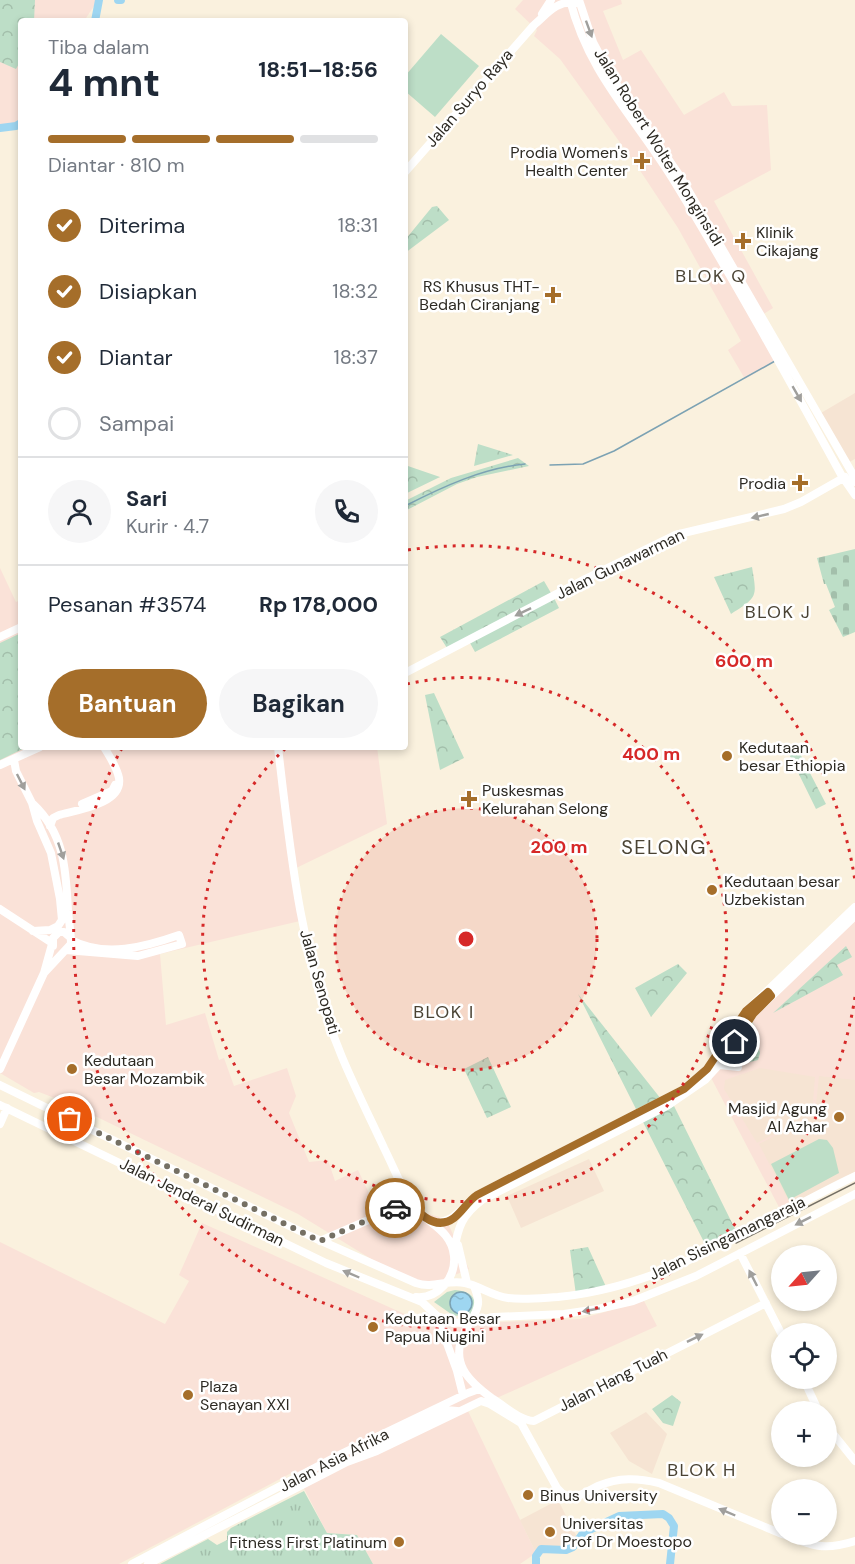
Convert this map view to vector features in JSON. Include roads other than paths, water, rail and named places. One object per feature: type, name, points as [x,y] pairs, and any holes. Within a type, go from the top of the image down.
[{"type":"main road","name":"Jalan Suryo Raya","points":[[408,169],[534,25],[551,0]]},
{"type":"main road","name":"Jalan Suryo Raya","points":[[534,25],[557,5],[575,1]]},
{"type":"main road","name":"Jalan Robert Wolter Monginsidi","points":[[575,1],[585,44],[597,70],[691,202]]},
{"type":"main road","name":"Jalan Robert Wolter Monginsidi","points":[[575,1],[611,76],[655,139],[854,474],[843,478]]},
{"type":"main road","points":[[585,44],[601,57]]},
{"type":"main road","points":[[611,76],[613,94]]},
{"type":"main road","points":[[632,121],[655,139],[659,147],[660,159]]},
{"type":"main road","name":"Jalan Robert Wolter Monginsidi","points":[[708,231],[843,478],[855,495]]},
{"type":"main road","name":"Jalan Gunawarman","points":[[408,671],[675,535],[784,509],[843,478]]},
{"type":"main road","points":[[0,637],[18,628]]},
{"type":"main road","points":[[0,765],[34,750]]},
{"type":"main road","points":[[40,810],[56,812],[112,790],[116,777],[104,750]]},
{"type":"main road","points":[[50,826],[53,818],[59,815],[101,802],[114,795],[118,789],[119,780],[104,750]]},
{"type":"main road","name":"Jalan Senopati","points":[[279,750],[299,901],[317,983],[342,1057],[410,1202]]},
{"type":"main road","points":[[14,760],[18,776],[32,802],[37,821],[53,859],[62,920],[58,926],[50,930],[33,931]]},
{"type":"main road","points":[[32,802],[50,826],[64,858],[68,887],[71,944],[44,973]]},
{"type":"main road","points":[[445,1284],[451,1274],[456,1237],[461,1222],[474,1206],[485,1198],[668,1106],[705,1080],[720,1065],[753,1014],[769,994],[855,907]]},
{"type":"main road","points":[[0,909],[52,944],[58,950],[138,956],[182,944],[179,935],[125,949],[92,948],[81,945],[71,939],[68,934],[59,932],[53,938],[52,944],[44,973],[0,1069]]},
{"type":"main road","points":[[68,911],[72,918],[75,937],[81,945]]},
{"type":"main road","points":[[776,986],[855,916]]},
{"type":"main road","points":[[151,944],[152,953]]},
{"type":"main road","points":[[432,1222],[443,1222],[453,1218],[477,1195],[684,1089],[707,1069],[746,1011],[769,994]]},
{"type":"main road","points":[[720,1065],[738,1067]]},
{"type":"main road","name":"Jalan Jenderal Sudirman","points":[[0,1085],[320,1241],[416,1283],[428,1286],[445,1284]]},
{"type":"main road","points":[[0,1124],[2,1107]]},
{"type":"main road","name":"Jalan Jenderal Sudirman","points":[[2,1107],[326,1263],[405,1295]]},
{"type":"main road","name":"Jalan Sisingamangaraja","points":[[405,1295],[426,1297],[445,1284],[454,1282],[471,1284],[493,1295],[514,1299],[579,1295],[617,1287],[686,1262],[855,1176]]},
{"type":"main road","name":"Jalan Sisingamangaraja","points":[[405,1295],[422,1302],[437,1316],[453,1323],[494,1317],[564,1314],[621,1304],[672,1287],[855,1194]]},
{"type":"main road","points":[[320,1241],[410,1202],[422,1216],[447,1236],[454,1256]]},
{"type":"main road","points":[[456,1237],[478,1306],[461,1340],[459,1356]]},
{"type":"main road","points":[[740,1253],[776,1323]]},
{"type":"main road","name":"Jalan Hang Tuah","points":[[534,1421],[766,1303]]},
{"type":"main road","points":[[437,1316],[465,1383],[479,1389],[521,1418],[534,1421],[530,1437]]},
{"type":"main road","points":[[446,1339],[453,1340],[459,1356],[465,1383],[463,1395]]},
{"type":"main road","points":[[463,1395],[479,1389]]},
{"type":"main road","name":"Jalan Asia Afrika","points":[[148,1564],[210,1527],[371,1440],[463,1395]]},
{"type":"main road","points":[[371,1440],[378,1445],[446,1410],[462,1409],[481,1401],[521,1423],[557,1488],[567,1498],[576,1498],[600,1485],[622,1479],[646,1480],[659,1483],[771,1529]]},
{"type":"main road","name":"Jalan Asia Afrika","points":[[132,1564],[347,1462],[377,1451],[462,1409]]},
{"type":"main road","points":[[837,1441],[855,1461]]},
{"type":"main road","points":[[809,1545],[826,1548],[855,1541]]},
{"type":"water","points":[[461,1292],[469,1295],[472,1303],[469,1311],[461,1314],[453,1311],[450,1303],[453,1295]]},
{"type":"waterway","points":[[96,18],[99,0]]},
{"type":"waterway","points":[[0,128],[18,125]]},
{"type":"waterway","points":[[550,465],[583,464],[614,451],[775,361]]},
{"type":"waterway","points":[[408,505],[448,485],[478,474],[525,464]]},
{"type":"waterway","points":[[536,1564],[536,1556],[541,1549],[566,1550],[573,1547],[583,1533],[619,1516],[663,1514],[674,1526],[670,1564]]},
{"type":"railway","points":[[736,1243],[855,1183]]},
{"type":"place","name":"Prodia Women's Health Center","points":[[642,161]]},
{"type":"place","name":"Klinik Cikajang","points":[[743,241]]},
{"type":"place","name":"RS Khusus THT- Bedah Ciranjang","points":[[553,295]]},
{"type":"place","name":"Prodia","points":[[800,483]]},
{"type":"place","name":"Kedutaan besar Ethiopia","points":[[727,756]]},
{"type":"place","name":"Puskesmas Kelurahan Selong","points":[[469,799]]},
{"type":"place","name":"Kedutaan besar Uzbekistan","points":[[712,890]]},
{"type":"place","name":"Kedutaan Besar Mozambik","points":[[72,1069]]},
{"type":"place","name":"Masjid Agung Al Azhar","points":[[839,1117]]},
{"type":"place","name":"Kedutaan Besar Papua Niugini","points":[[373,1327]]},
{"type":"place","name":"Plaza Senayan XXI","points":[[188,1395]]},
{"type":"place","name":"Binus University","points":[[528,1495]]},
{"type":"place","name":"Universitas Prof Dr Moestopo","points":[[550,1532]]},
{"type":"place","name":"Fitness First Platinum","points":[[399,1542]]},
{"type":"district","name":"BLOK Q","points":[[711,276]]},
{"type":"district","name":"BLOK J","points":[[778,612]]},
{"type":"district","name":"SELONG","points":[[664,847]]},
{"type":"district","name":"BLOK I","points":[[444,1012]]},
{"type":"district","name":"BLOK H","points":[[702,1470]]}]
